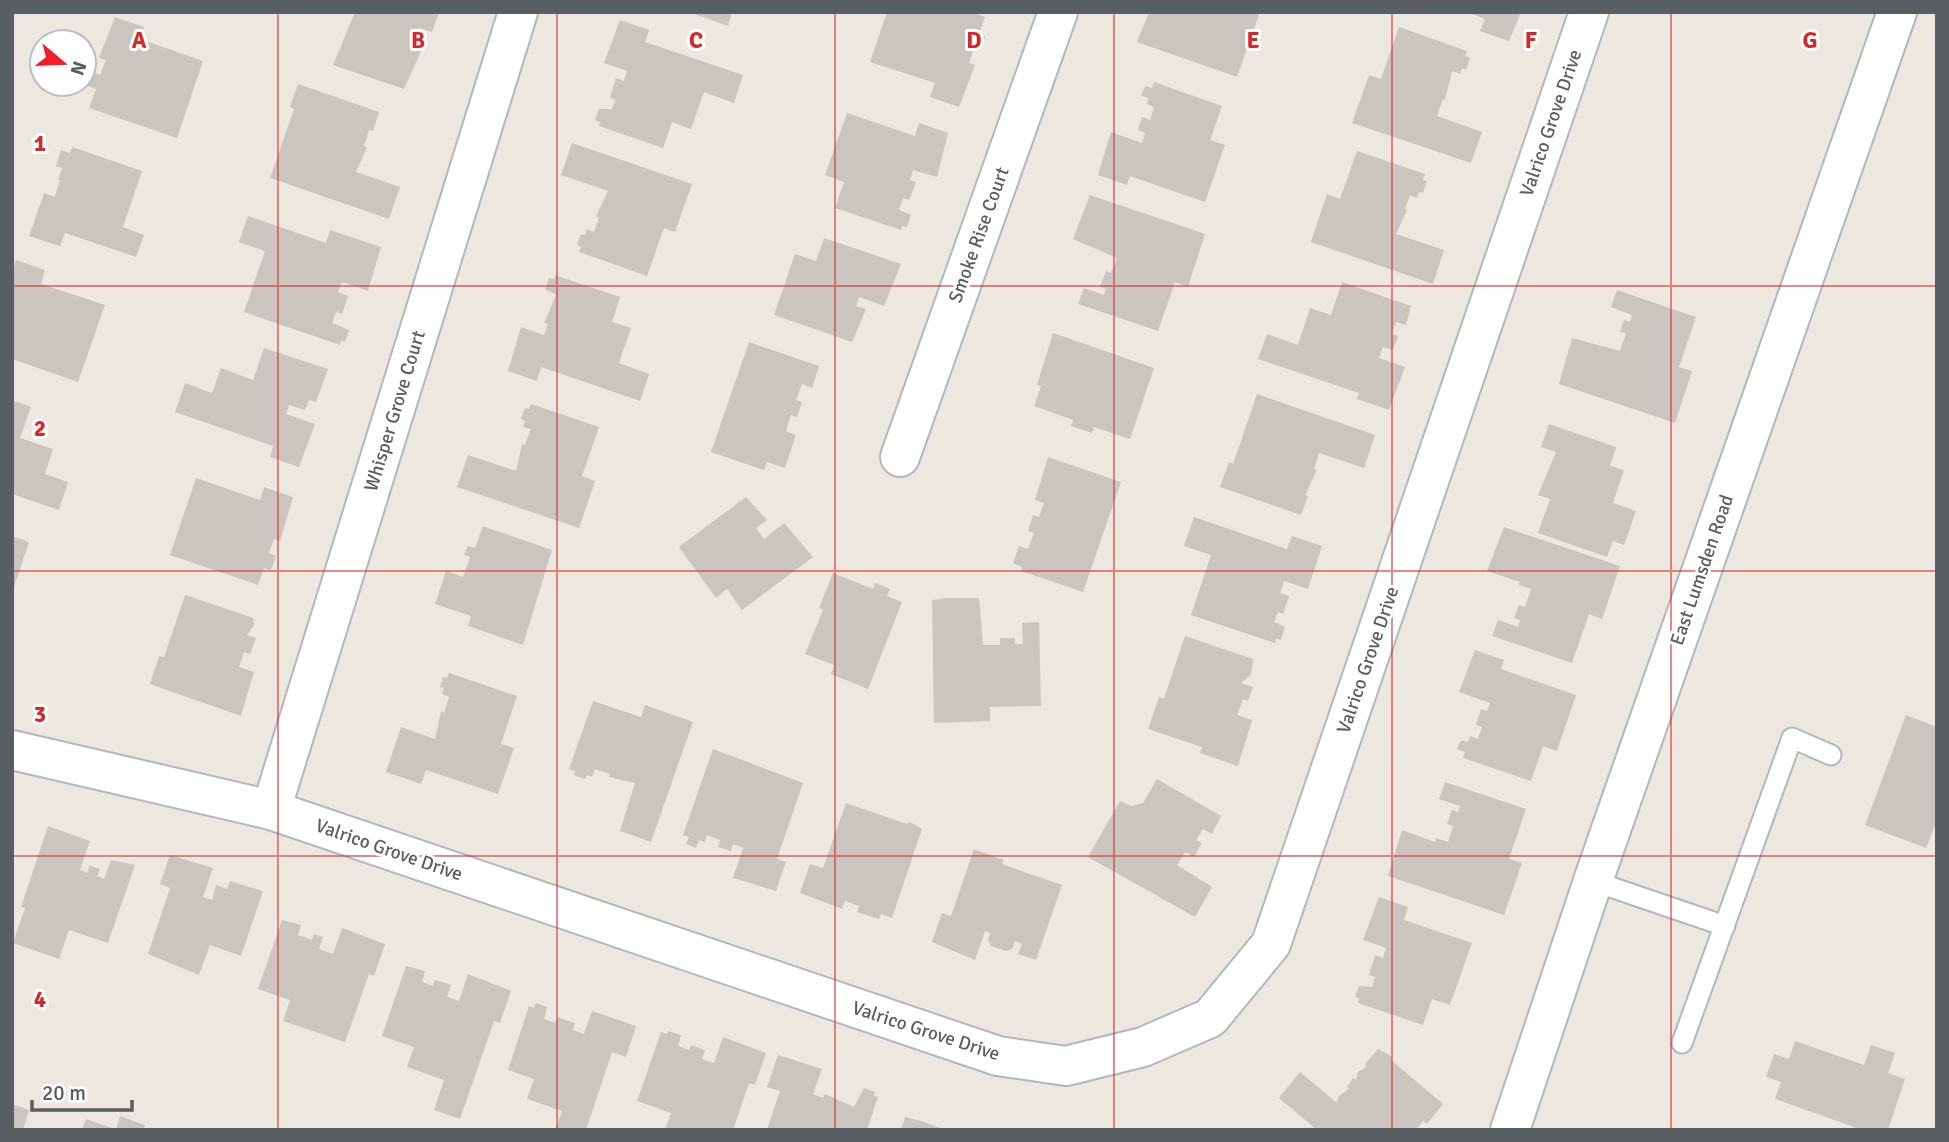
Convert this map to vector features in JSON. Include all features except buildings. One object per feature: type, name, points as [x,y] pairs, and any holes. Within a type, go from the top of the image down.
[{"type":"street","name":"Whisper Grove Court","points":[[271,810],[518,12]]},
{"type":"street","name":"Smoke Rise Court","points":[[900,457],[1058,12]]},
{"type":"street","name":"Valrico Grove Drive","points":[[12,750],[271,810],[998,1056],[1066,1066],[1143,1047],[1210,1018],[1271,944],[1589,12]]},
{"type":"street","name":"East Lumsden Road","points":[[1510,1130],[1593,881],[1897,12]]},
{"type":"lane","points":[[1682,1043],[1792,738],[1831,755]]},
{"type":"lane","points":[[1593,881],[1724,926]]}]
